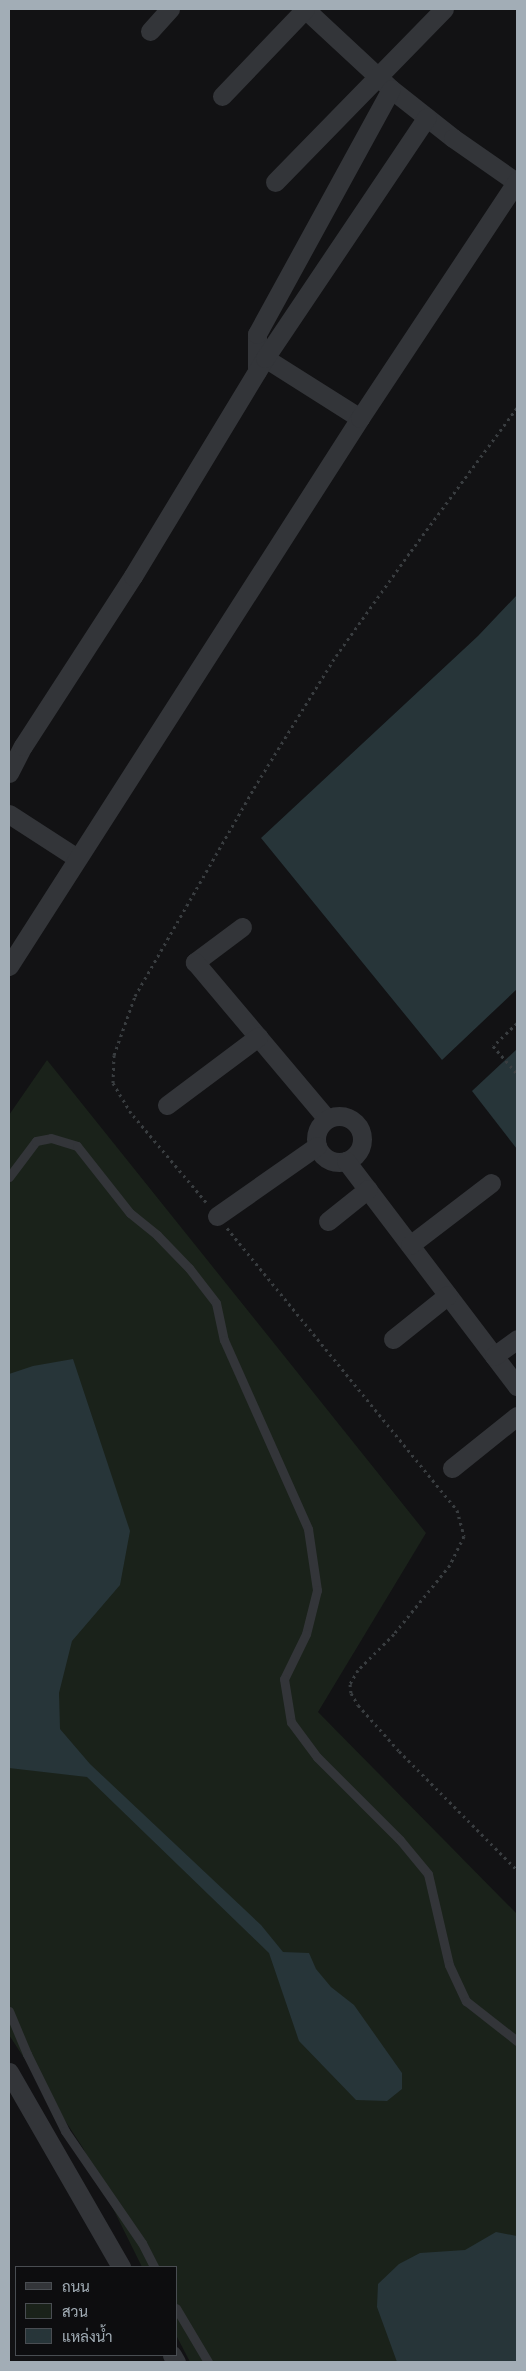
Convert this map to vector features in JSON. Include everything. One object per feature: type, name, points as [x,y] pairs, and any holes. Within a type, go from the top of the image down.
[{"type":"street","points":[[150,31],[170,9]]},
{"type":"street","points":[[9,966],[360,418],[517,182],[427,117],[384,83],[305,9],[222,96]]},
{"type":"street","points":[[275,182],[384,83],[444,9]]},
{"type":"street","points":[[261,365],[257,334],[384,83]]},
{"type":"street","points":[[10,768],[133,576],[261,365],[427,117]]},
{"type":"street","points":[[261,365],[360,418]]},
{"type":"street","points":[[9,814],[77,858]]},
{"type":"street","points":[[242,927],[195,962],[327,1119]]},
{"type":"street","points":[[167,1105],[258,1036]]},
{"type":"street","points":[[342,1116],[349,1118],[360,1130],[361,1145],[358,1152],[346,1161],[338,1162],[325,1158],[316,1146],[317,1131],[327,1119],[342,1116]]},
{"type":"street","points":[[217,1216],[316,1146]]},
{"type":"street","points":[[346,1161],[517,1386]]},
{"type":"street","points":[[410,1245],[491,1183]]},
{"type":"street","points":[[328,1222],[368,1189]]},
{"type":"street","points":[[393,1339],[448,1295]]},
{"type":"street","points":[[494,1356],[517,1339]]},
{"type":"street","points":[[452,1468],[517,1416]]},
{"type":"street","points":[[9,2072],[120,2266]]},
{"type":"lane","points":[[9,1177],[36,1141],[51,1138],[77,1146],[130,1213],[157,1235],[189,1268],[216,1303],[224,1340],[308,1529],[317,1590],[306,1634],[284,1679],[291,1722],[317,1757],[400,1840],[428,1874],[449,1965],[466,2001],[517,2041]]},
{"type":"lane","points":[[9,2011],[27,2054],[65,2132],[142,2243],[154,2266]]},
{"type":"lane","points":[[178,2311],[208,2362]]},
{"type":"path","points":[[517,408],[411,550],[336,656],[254,788],[134,996],[114,1055],[113,1083],[131,1113],[457,1510],[464,1536],[450,1564],[394,1634],[358,1670],[350,1684],[351,1693],[358,1705],[406,1758],[517,1870]]},
{"type":"path","points":[[517,1024],[493,1046],[517,1074]]},
{"type":"green space","points":[[47,1060],[426,1533],[318,1712],[517,1914],[517,2362],[190,2362],[178,2339],[178,2266],[142,2266],[83,2148],[9,2035],[9,1115]]},
{"type":"water","points":[[517,595],[517,989],[442,1060],[261,838],[478,636]]},
{"type":"water","points":[[517,1049],[517,1149],[472,1091]]},
{"type":"water","points":[[73,1359],[130,1531],[120,1585],[72,1641],[59,1693],[60,1729],[90,1764],[261,1925],[283,1952],[309,1953],[316,1969],[331,1987],[354,2005],[402,2073],[402,2089],[387,2101],[356,2100],[299,2041],[269,1953],[87,1777],[9,1768],[9,1374],[33,1366]]},
{"type":"water","points":[[496,2232],[517,2236],[517,2362],[397,2362],[377,2307],[378,2284],[399,2264],[420,2253],[465,2250]]}]
